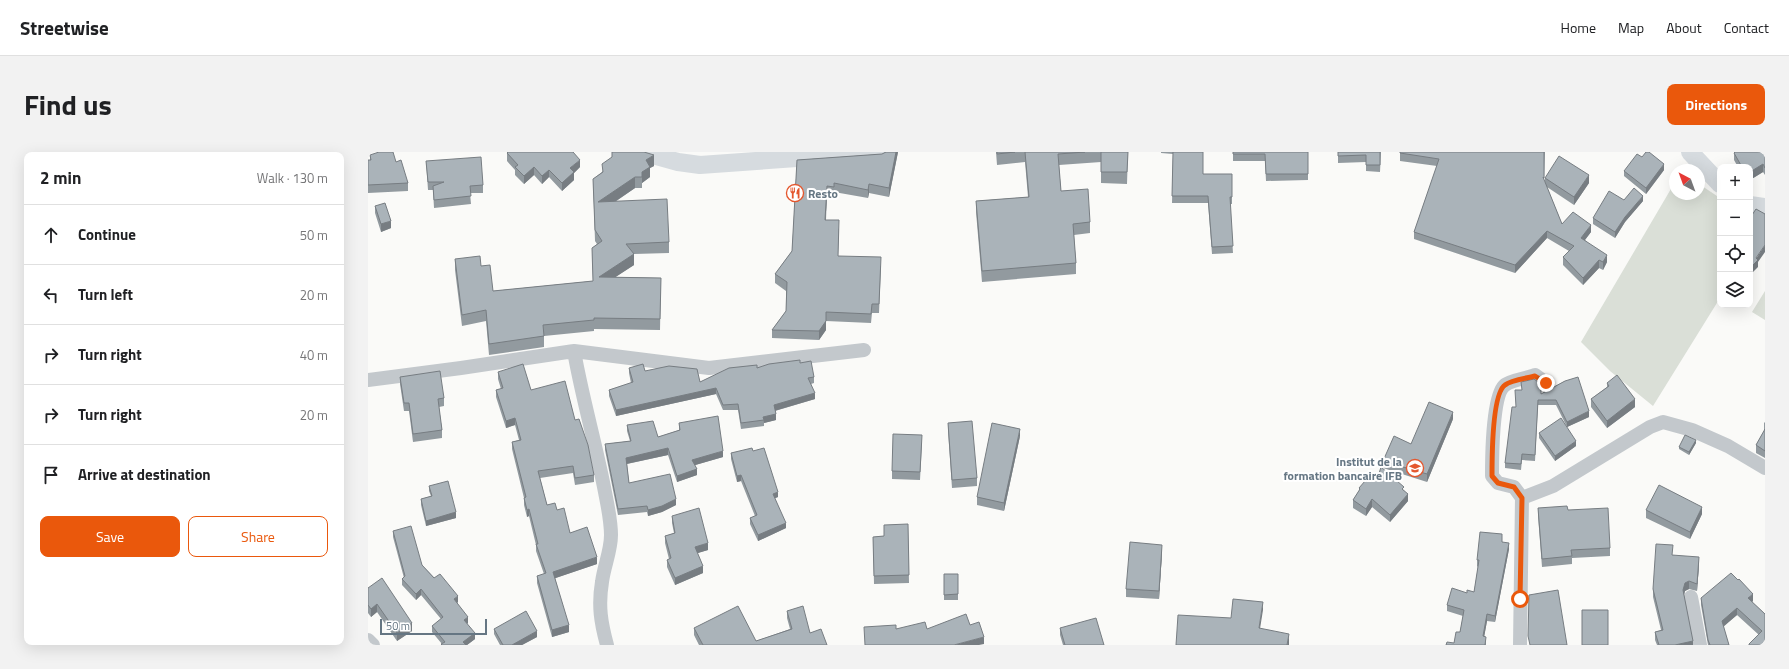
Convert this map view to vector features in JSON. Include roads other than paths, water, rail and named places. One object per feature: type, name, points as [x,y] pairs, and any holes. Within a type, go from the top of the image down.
[{"type":"main road","points":[[642,152],[678,162],[700,165],[881,152]]},
{"type":"main road","points":[[1690,152],[1717,181]]},
{"type":"main road","points":[[1753,205],[1765,207]]},
{"type":"street","points":[[368,380],[574,351],[709,368],[864,350]]},
{"type":"street","points":[[574,351],[609,515],[611,535],[610,552],[602,581],[600,601],[600,621],[607,645]]},
{"type":"street","points":[[1520,645],[1522,498],[1514,487],[1498,483],[1492,476],[1494,422],[1498,394],[1505,384],[1535,376],[1546,383]]},
{"type":"street","points":[[1522,498],[1553,486],[1620,447],[1650,427],[1664,422],[1692,430],[1728,446],[1765,468]]},
{"type":"street","points":[[1691,598],[1700,645]]},
{"type":"street","points":[[368,640],[373,645]]},
{"type":"place","name":"Resto","points":[[795,193]]},
{"type":"place","name":"Institut de la formation bancaire IFB","points":[[1415,468]]}]
